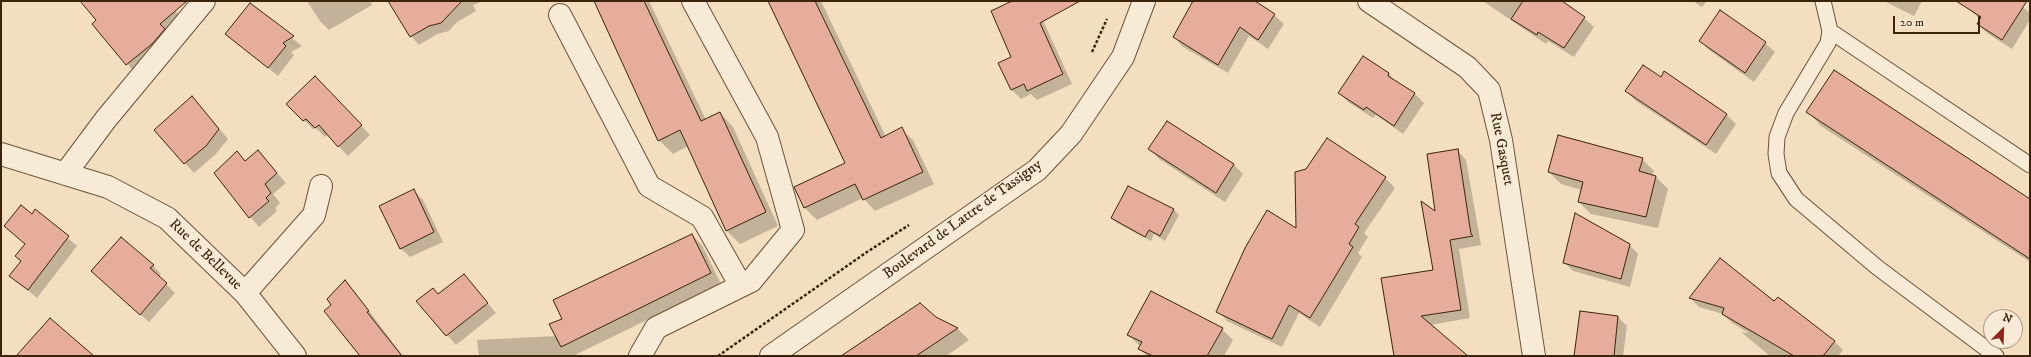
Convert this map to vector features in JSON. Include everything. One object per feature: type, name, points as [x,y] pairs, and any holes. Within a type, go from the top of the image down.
[{"type":"street","points":[[66,174],[106,119],[204,1]]},
{"type":"street","points":[[640,356],[656,328],[751,281],[793,230],[766,137],[693,1]]},
{"type":"street","name":"Rue Gasquet","points":[[1368,1],[1467,67],[1489,90],[1501,140],[1534,356]]},
{"type":"street","name":"Boulevard de Lattre de Tassigny","points":[[771,356],[1036,170],[1071,134],[1097,98],[1123,57],[1142,3]]},
{"type":"street","points":[[560,15],[649,186],[702,217],[741,286]]},
{"type":"street","name":"Rue de Bellevue","points":[[1,154],[108,187],[167,218],[245,292],[295,356]]},
{"type":"street","points":[[245,292],[314,215],[321,186]]},
{"type":"lane","points":[[1823,1],[1830,31],[1828,43],[1786,113],[1777,137],[1776,154],[1779,173],[1796,199],[1878,268],[1996,356]]},
{"type":"lane","points":[[1830,31],[1862,47],[2030,165]]},
{"type":"path","points":[[1090,59],[1108,15]]},
{"type":"path","points":[[718,356],[867,252],[913,222]]},
{"type":"building","points":[[80,1],[187,1],[160,24],[165,29],[152,44],[126,65],[92,24],[96,20]]},
{"type":"building","points":[[388,1],[462,1],[441,23],[429,26],[410,37]]},
{"type":"building","points":[[594,1],[644,1],[701,121],[720,112],[766,212],[726,231],[680,130],[658,141]]},
{"type":"building","points":[[768,1],[815,1],[881,138],[902,127],[923,172],[863,200],[855,184],[804,208],[794,187],[845,163]]},
{"type":"building","points":[[1012,1],[1080,1],[1040,23],[1063,74],[1027,91],[1024,84],[1011,90],[998,63],[1011,57],[991,11]]},
{"type":"building","points":[[1193,1],[1255,1],[1275,14],[1258,40],[1240,27],[1218,65],[1173,37]]},
{"type":"building","points":[[1523,1],[1562,1],[1585,17],[1564,48],[1538,32],[1537,35],[1511,19]]},
{"type":"building","points":[[1956,1],[2027,1],[2002,40],[1977,24],[1981,17]]},
{"type":"building","points":[[250,3],[294,36],[283,43],[286,46],[268,68],[225,34]]},
{"type":"building","points":[[1720,10],[1766,42],[1745,73],[1699,41]]},
{"type":"building","points":[[1363,56],[1389,73],[1388,76],[1415,93],[1394,126],[1366,107],[1364,110],[1338,93]]},
{"type":"building","points":[[1643,65],[1661,77],[1664,71],[1727,114],[1706,145],[1625,91]]},
{"type":"building","points":[[1834,70],[2030,199],[2030,259],[1806,112]]},
{"type":"building","points":[[315,76],[362,125],[338,147],[319,125],[315,128],[306,119],[303,121],[286,104]]},
{"type":"building","points":[[192,96],[219,129],[206,146],[184,164],[154,130]]},
{"type":"building","points":[[1167,121],[1234,164],[1216,193],[1148,149]]},
{"type":"building","points":[[1558,135],[1643,158],[1639,171],[1656,176],[1646,217],[1578,202],[1583,182],[1548,172]]},
{"type":"building","points":[[1327,138],[1386,177],[1355,224],[1359,227],[1349,244],[1353,247],[1310,318],[1289,305],[1272,339],[1216,312],[1245,248],[1267,210],[1296,228],[1295,172],[1306,169]]},
{"type":"building","points":[[1458,149],[1471,234],[1473,236],[1450,240],[1461,310],[1421,316],[1468,356],[1394,356],[1381,278],[1433,270],[1421,201],[1435,211],[1427,154]]},
{"type":"building","points":[[258,150],[277,173],[265,184],[271,193],[266,198],[269,201],[249,218],[214,173],[237,151],[245,161]]},
{"type":"building","points":[[1128,186],[1174,209],[1160,236],[1149,230],[1145,237],[1111,218]]},
{"type":"building","points":[[414,189],[434,232],[400,249],[379,206]]},
{"type":"building","points":[[21,205],[32,214],[35,209],[69,236],[28,290],[9,276],[21,261],[15,256],[25,244],[4,226]]},
{"type":"building","points":[[1575,213],[1630,244],[1621,279],[1563,263]]},
{"type":"building","points":[[692,234],[711,273],[561,347],[549,324],[562,319],[553,300]]},
{"type":"building","points":[[121,237],[154,265],[150,268],[167,283],[140,315],[91,271]]},
{"type":"building","points":[[1720,258],[1774,301],[1778,297],[1835,341],[1823,356],[1794,356],[1722,314],[1724,308],[1689,298]]},
{"type":"building","points":[[464,274],[488,303],[446,336],[416,301],[433,288],[438,294]]},
{"type":"building","points":[[345,280],[369,311],[367,312],[402,356],[360,356],[324,311],[331,305],[327,299]]},
{"type":"building","points":[[1151,291],[1223,328],[1207,356],[1153,356],[1138,349],[1142,342],[1127,335]]},
{"type":"building","points":[[920,303],[936,317],[958,328],[916,356],[841,356]]},
{"type":"building","points":[[1580,311],[1618,316],[1614,356],[1574,356]]},
{"type":"building","points":[[50,318],[94,356],[16,356]]}]
